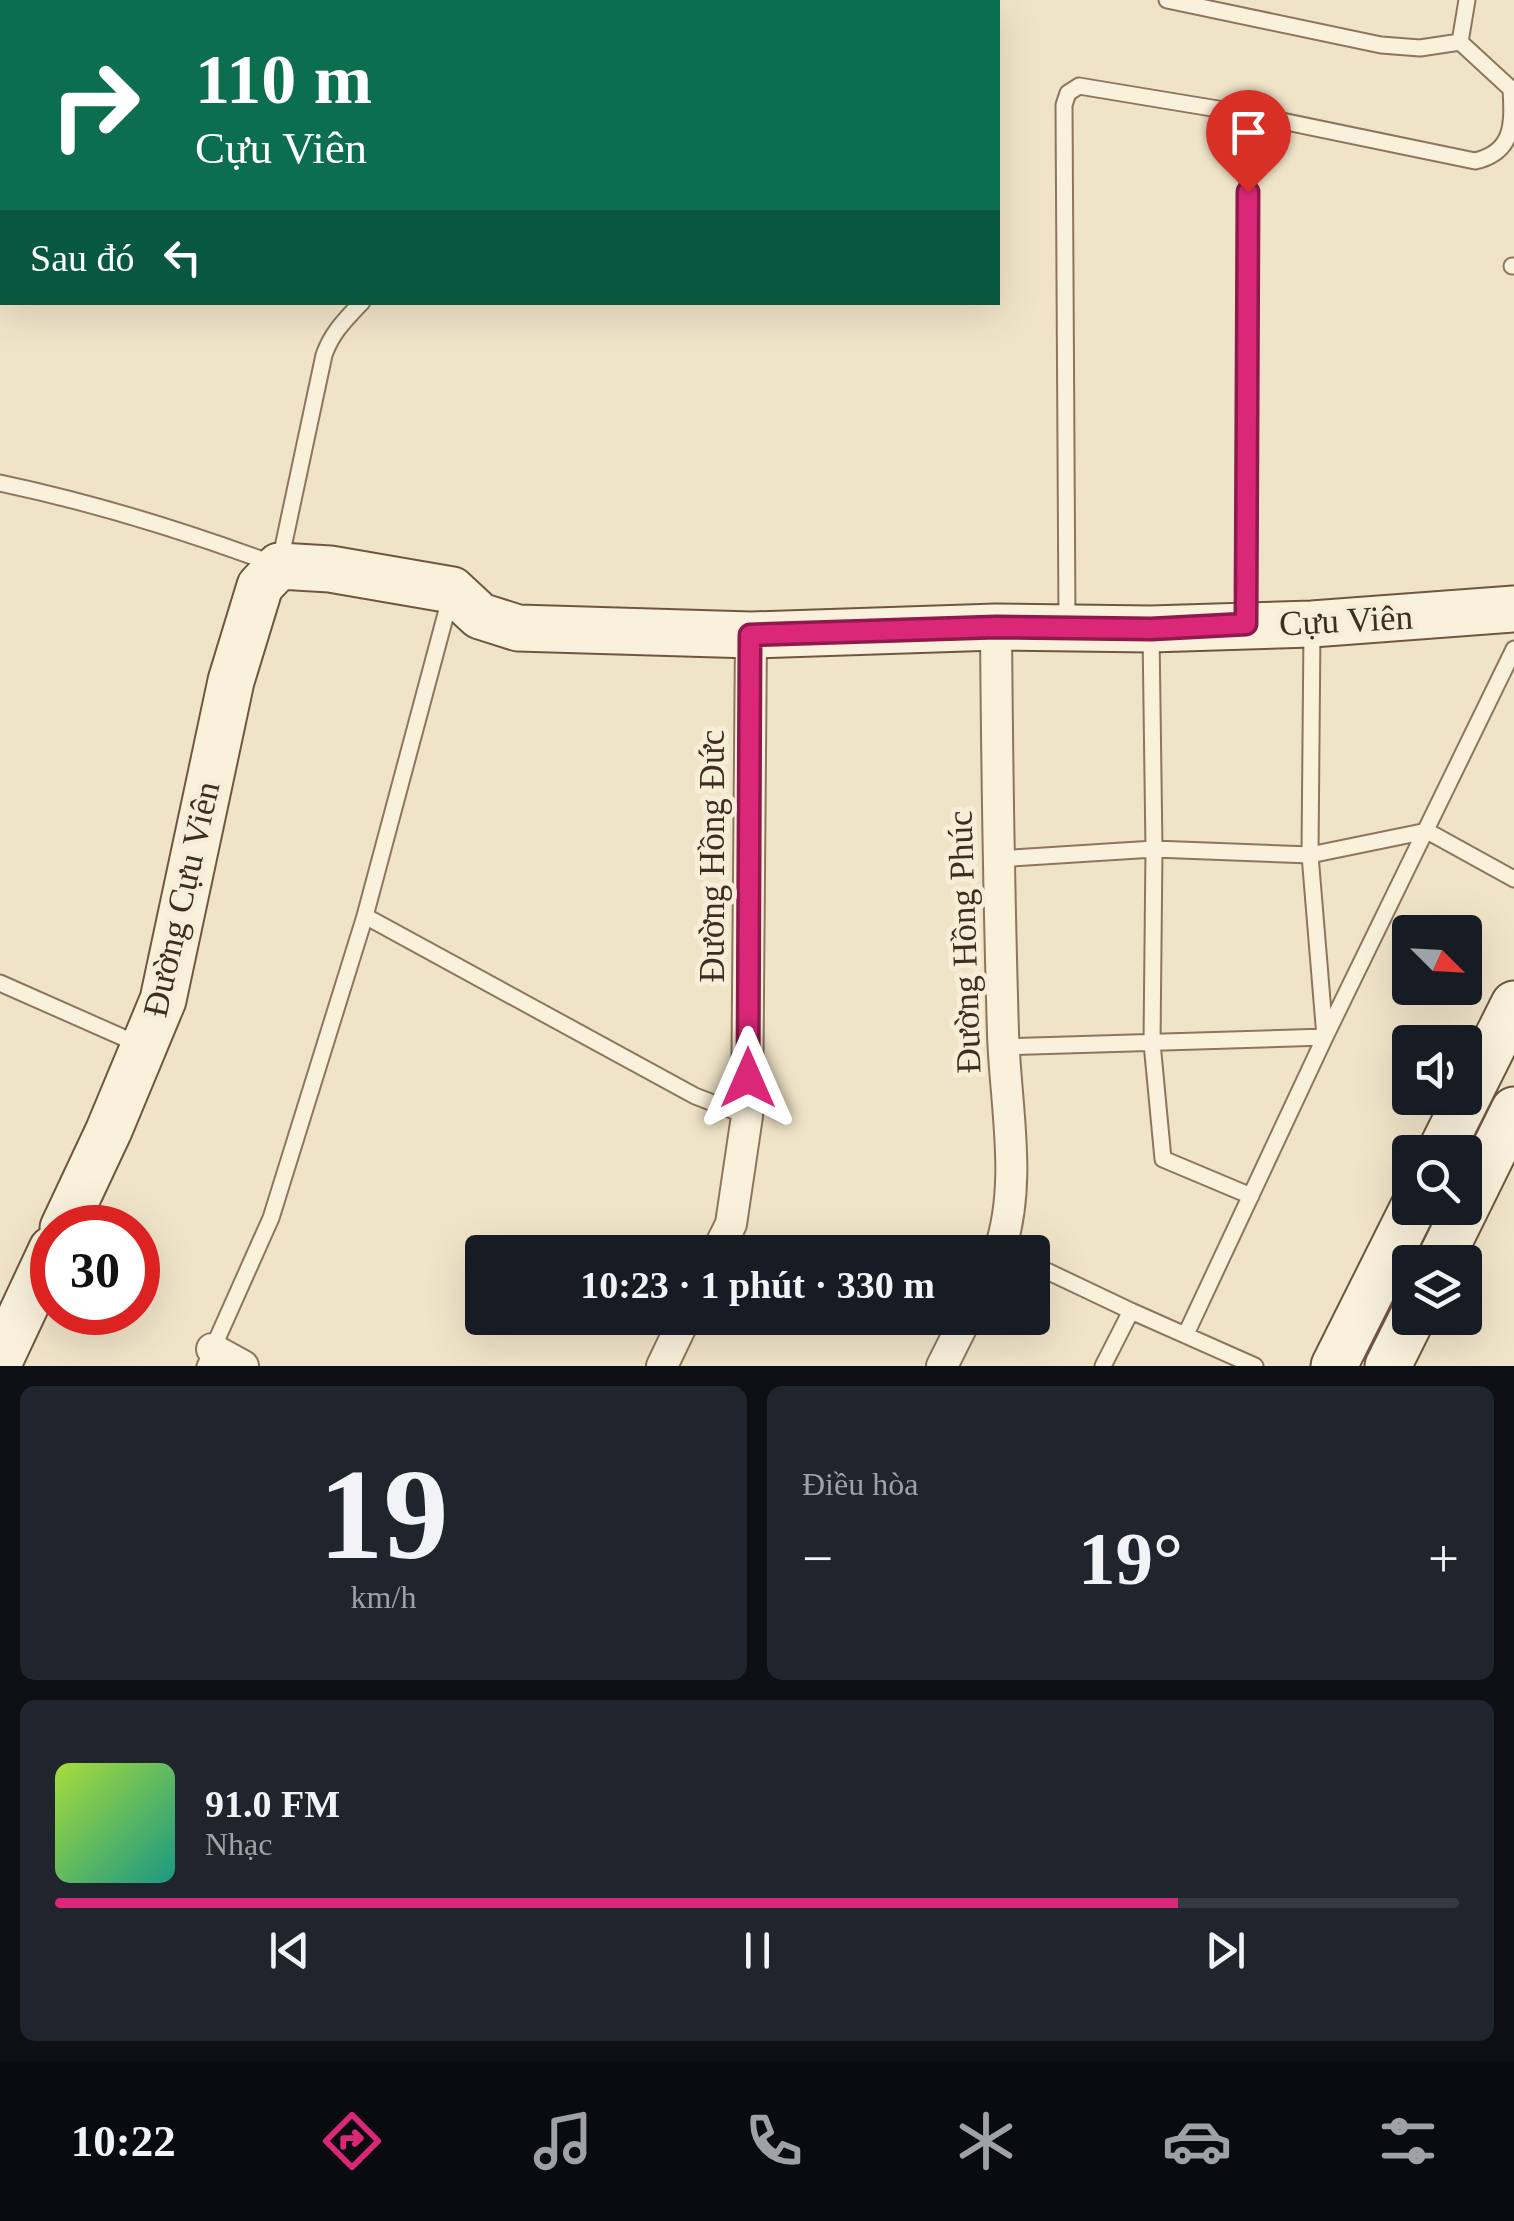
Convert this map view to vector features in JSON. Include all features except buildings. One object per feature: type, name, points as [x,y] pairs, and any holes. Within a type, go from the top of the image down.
[{"type":"street","points":[[279,566],[330,569],[452,590]]},
{"type":"street","name":"Đường Cựu Viên","points":[[74,1205],[163,1000],[231,681],[260,586],[279,566]]},
{"type":"street","name":"Cựu Viên","points":[[452,590],[480,616],[518,628],[750,635],[996,627],[1151,629],[1312,624],[1514,608]]},
{"type":"street","name":"Đường Hồng Phúc","points":[[996,627],[997,859],[1012,1189],[1005,1235]]},
{"type":"street","name":"Đường Hồng Đức","points":[[726,1235],[731,1224],[747,1116],[750,635]]},
{"type":"street","points":[[1448,1135],[1514,1004]]},
{"type":"street","points":[[1447,1245],[1514,1110]]},
{"type":"street","points":[[1334,1366],[1404,1225]]},
{"type":"street","points":[[0,1360],[30,1296]]},
{"type":"street","points":[[662,1366],[677,1335]]},
{"type":"street","points":[[942,1366],[958,1335]]},
{"type":"street","points":[[1388,1366],[1404,1335]]},
{"type":"street","points":[[208,1358],[242,1366]]},
{"type":"lane","points":[[1167,0],[1381,45],[1420,48],[1460,42]]},
{"type":"lane","points":[[1460,42],[1467,0]]},
{"type":"lane","points":[[1068,628],[1064,105],[1068,93],[1079,86],[1248,114],[1474,161],[1490,158],[1505,144],[1513,122],[1511,89],[1460,42]]},
{"type":"lane","points":[[1246,624],[1248,114]]},
{"type":"lane","points":[[0,482],[191,534],[279,566],[324,355],[338,326],[359,305]]},
{"type":"lane","points":[[208,1358],[271,1218],[365,916],[452,590]]},
{"type":"lane","points":[[1312,624],[1310,854],[1325,1037]]},
{"type":"lane","points":[[1151,629],[1152,1043],[1163,1159],[1251,1196]]},
{"type":"lane","points":[[1186,1334],[1514,649]]},
{"type":"lane","points":[[997,859],[1154,849],[1310,854],[1427,830],[1514,879]]},
{"type":"lane","points":[[365,916],[695,1096],[747,1116]]},
{"type":"lane","points":[[0,983],[144,1046]]},
{"type":"lane","points":[[1003,1047],[1325,1037]]},
{"type":"lane","points":[[1050,1273],[1256,1366]]},
{"type":"lane","points":[[1103,1366],[1131,1311]]},
{"type":"route","points":[[748,1078],[750,635],[1246,624],[1248,192]]}]
